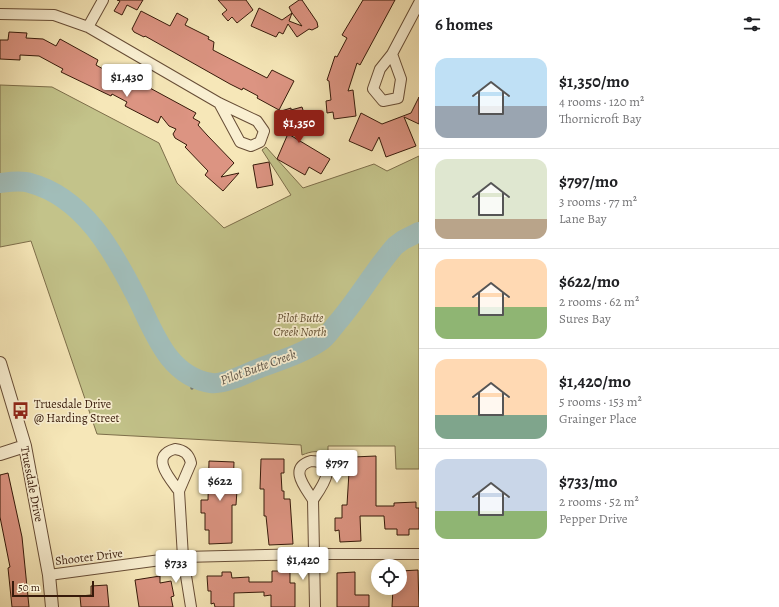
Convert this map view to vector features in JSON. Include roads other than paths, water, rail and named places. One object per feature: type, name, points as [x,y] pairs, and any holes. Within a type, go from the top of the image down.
[{"type":"street","points":[[88,27],[103,0]]},
{"type":"street","points":[[392,54],[419,3]]},
{"type":"street","points":[[0,14],[54,15],[88,27],[219,103],[257,121],[264,131],[260,142],[251,146],[240,142],[219,103]]},
{"type":"street","name":"Truesdale Drive","points":[[0,363],[25,446],[50,575],[52,607]]},
{"type":"street","points":[[0,454],[25,446]]},
{"type":"street","points":[[179,491],[183,557],[191,607]]},
{"type":"street","points":[[313,500],[315,607]]},
{"type":"street","name":"Shooter Drive","points":[[50,575],[183,557],[313,554],[419,554]]},
{"type":"waterway","name":"Pilot Butte Creek","points":[[0,183],[19,181],[30,183],[49,190],[66,200],[81,213],[94,228],[117,261],[156,337],[173,362],[183,371],[196,379],[211,383],[234,379],[298,353],[321,341],[345,314],[395,246],[419,232]]},
{"type":"waterway","name":"Pilot Butte Creek","points":[[191,376],[193,383],[192,388]]},
{"type":"place","name":"Truesdale Drive @ Harding Street","points":[[21,411]]},
{"type":"park label","name":"Pilot Butte Creek North","points":[[300,325]]}]
